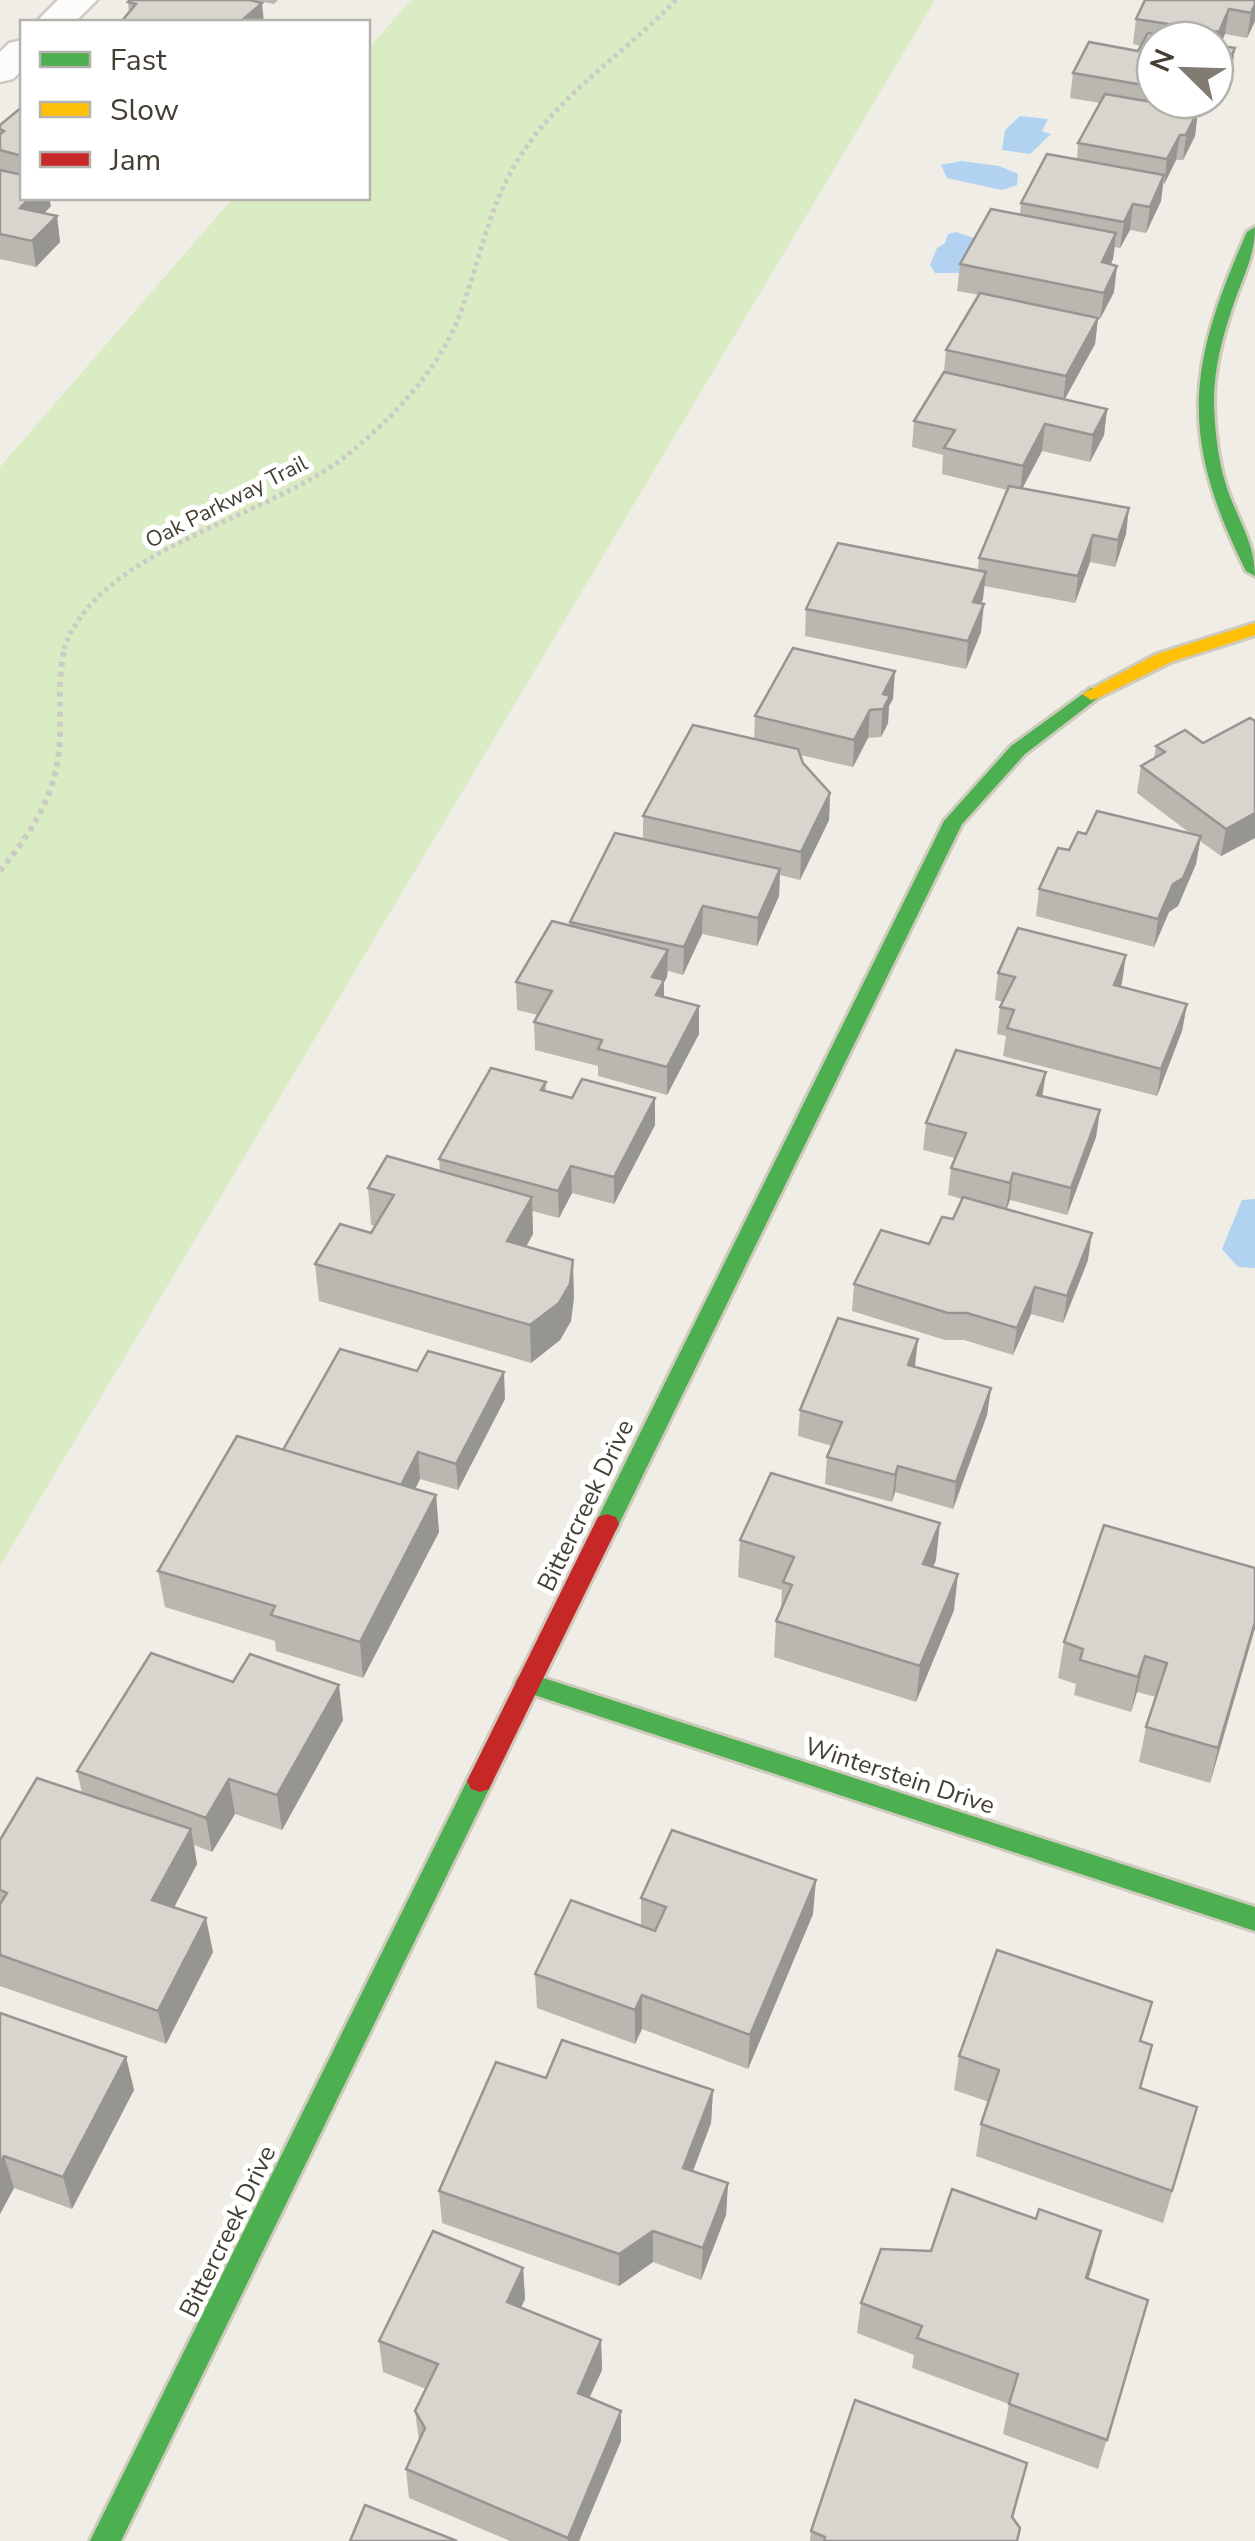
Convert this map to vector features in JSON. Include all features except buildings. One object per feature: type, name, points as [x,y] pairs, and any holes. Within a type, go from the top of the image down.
[{"type":"street","points":[[56,20],[79,0]]},
{"type":"street","points":[[0,71],[20,52]]},
{"type":"street","points":[[1255,232],[1225,294],[1211,342],[1204,394],[1209,448],[1224,506],[1255,571]]},
{"type":"street","name":"Bittercreek Drive","points":[[104,2541],[954,821],[992,773],[1038,729],[1093,692],[1154,661],[1255,629]]},
{"type":"street","name":"Winterstein Drive","points":[[528,1683],[1255,1919]]},
{"type":"path","name":"Oak Parkway Trail","points":[[0,872],[34,827],[56,776],[62,668],[68,638],[79,616],[97,594],[124,573],[281,496],[326,470],[365,440],[424,375],[456,324],[492,210],[522,151],[561,107],[635,44],[676,0]]},
{"type":"green space","points":[[411,0],[935,0],[0,1566],[0,467],[231,200],[370,200],[370,47]]},
{"type":"water","points":[[1020,116],[1048,119],[1042,131],[1051,134],[1030,154],[1002,150],[1005,130]]},
{"type":"water","points":[[961,161],[999,166],[1018,174],[1017,185],[1002,190],[947,178],[941,165]]},
{"type":"water","points":[[956,232],[986,242],[962,273],[935,273],[930,265],[937,248],[945,243],[948,234]]},
{"type":"water","points":[[1255,1199],[1255,1268],[1238,1267],[1222,1249],[1242,1200]]},
{"type":"traffic: fast","points":[[1255,232],[1219,321],[1205,402],[1207,441],[1216,482],[1255,571]]},
{"type":"traffic: fast","points":[[607,1524],[954,821],[1018,750],[1091,694]]},
{"type":"traffic: fast","points":[[528,1683],[1255,1919]]},
{"type":"traffic: fast","points":[[105,2541],[480,1781]]},
{"type":"traffic: slow","points":[[1091,694],[1164,658],[1255,629]]},
{"type":"traffic: jam","points":[[480,1781],[607,1524]]}]
